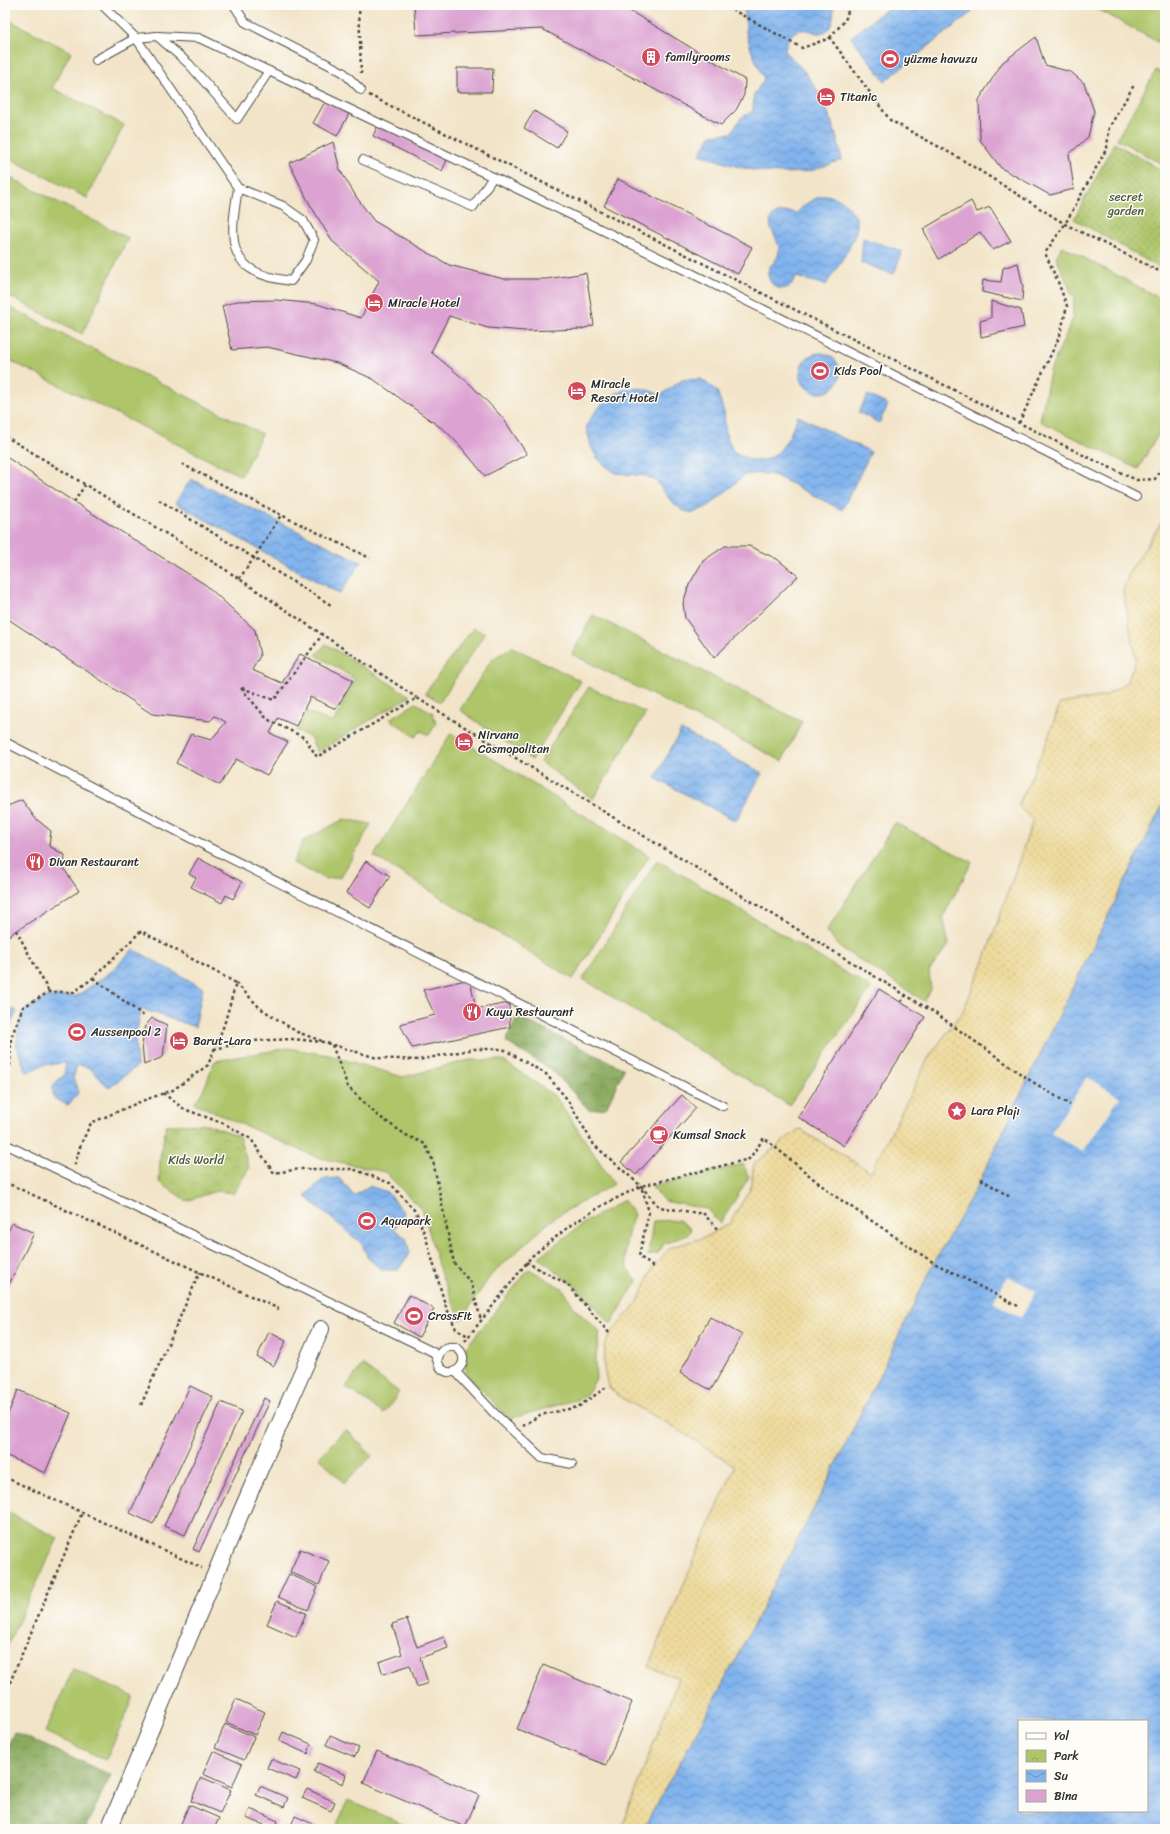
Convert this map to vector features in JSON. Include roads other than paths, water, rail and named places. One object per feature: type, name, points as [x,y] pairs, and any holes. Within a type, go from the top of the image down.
[{"type":"street","points":[[109,1829],[215,1574],[321,1329]]},
{"type":"lane","points":[[102,5],[136,38],[238,188],[283,206],[303,220],[314,240],[306,260],[291,281],[274,279],[250,269],[234,251],[232,223],[238,188]]},
{"type":"lane","points":[[234,5],[245,22],[343,72],[361,90]]},
{"type":"lane","points":[[157,36],[189,64],[237,119],[269,71]]},
{"type":"lane","points":[[96,60],[136,38],[157,36],[199,38],[493,177],[693,274],[1136,497]]},
{"type":"lane","points":[[362,160],[473,207],[493,177]]},
{"type":"lane","points":[[5,742],[196,841],[723,1106]]},
{"type":"lane","points":[[5,1144],[433,1352],[438,1358],[438,1362],[443,1369],[447,1371],[455,1371],[462,1366],[463,1362],[463,1357],[459,1349],[455,1347],[446,1347],[442,1350],[438,1358]]},
{"type":"lane","points":[[455,1371],[542,1458],[572,1464]]},
{"type":"water","points":[[744,5],[833,5],[832,23],[828,30],[816,33],[808,30],[802,30],[794,33],[791,35],[787,43],[785,52],[810,79],[823,101],[836,136],[842,160],[809,171],[780,173],[740,167],[700,154],[711,135],[731,133],[741,118],[753,111],[754,95],[764,79],[752,52],[746,32]]},
{"type":"water","name":"yüzme havuzu","points":[[892,5],[967,5],[972,12],[885,81],[851,37]]},
{"type":"water","points":[[825,195],[843,201],[856,217],[857,228],[846,254],[826,285],[796,277],[787,288],[783,289],[776,287],[772,284],[768,277],[769,269],[777,258],[779,251],[771,228],[770,222],[772,218],[774,215],[783,212],[797,213],[810,202]]},
{"type":"water","points":[[863,238],[902,251],[894,274],[861,263]]},
{"type":"water","name":"Kids Pool","points":[[824,353],[831,356],[837,362],[840,373],[839,381],[831,390],[824,393],[816,393],[809,390],[801,381],[800,369],[803,362],[812,354]]},
{"type":"water","points":[[701,379],[717,391],[724,412],[726,436],[734,453],[756,461],[771,457],[782,448],[786,442],[798,416],[871,452],[842,510],[774,475],[757,473],[745,475],[709,506],[693,513],[682,510],[671,501],[656,481],[646,476],[616,473],[597,458],[591,446],[586,426],[596,411],[609,398],[617,393],[634,388],[645,389],[661,395],[682,380]]},
{"type":"water","points":[[868,395],[888,405],[879,423],[858,412]]},
{"type":"water","points":[[191,479],[361,562],[340,594],[175,503]]},
{"type":"water","points":[[681,730],[762,773],[736,821],[655,778]]},
{"type":"water","points":[[1165,800],[1165,1829],[643,1829],[717,1695],[826,1485],[934,1263],[981,1179],[1028,1079]]},
{"type":"water","name":"Aussenpool 2","points":[[133,949],[203,988],[195,1027],[142,1009],[135,1037],[137,1066],[109,1088],[90,1068],[77,1065],[73,1079],[79,1092],[68,1105],[53,1098],[53,1085],[64,1075],[66,1063],[42,1065],[26,1073],[16,1044],[22,1013],[47,997],[77,996],[112,971]]},
{"type":"water","points":[[5,1007],[17,1011],[5,1037]]},
{"type":"water","name":"Aquapark","points":[[339,1178],[354,1196],[369,1186],[387,1192],[404,1213],[394,1229],[406,1238],[410,1253],[398,1270],[382,1270],[368,1258],[362,1244],[305,1196],[323,1179]]},
{"type":"place","name":"familyrooms","points":[[651,57]]},
{"type":"place","name":"yüzme havuzu","points":[[890,59]]},
{"type":"place","name":"Titanic","points":[[826,97]]},
{"type":"place","name":"Miracle Hotel","points":[[374,303]]},
{"type":"place","name":"Kids Pool","points":[[820,371]]},
{"type":"place","name":"Miracle Resort Hotel","points":[[577,391]]},
{"type":"place","name":"Nirvana Cosmopolitan","points":[[464,742]]},
{"type":"place","name":"Divan Restaurant","points":[[35,862]]},
{"type":"place","name":"Kuyu Restaurant","points":[[472,1012]]},
{"type":"place","name":"Aussenpool 2","points":[[77,1032]]},
{"type":"place","name":"Barut-Lara","points":[[179,1041]]},
{"type":"place","name":"Lara Plajı","points":[[957,1111]]},
{"type":"place","name":"Kumsal Snack","points":[[659,1135]]},
{"type":"place","name":"Aquapark","points":[[367,1221]]},
{"type":"place","name":"CrossFit","points":[[414,1316]]},
{"type":"park label","name":"secret garden","points":[[1126,204]]},
{"type":"park label","name":"Kids World","points":[[196,1160]]}]
